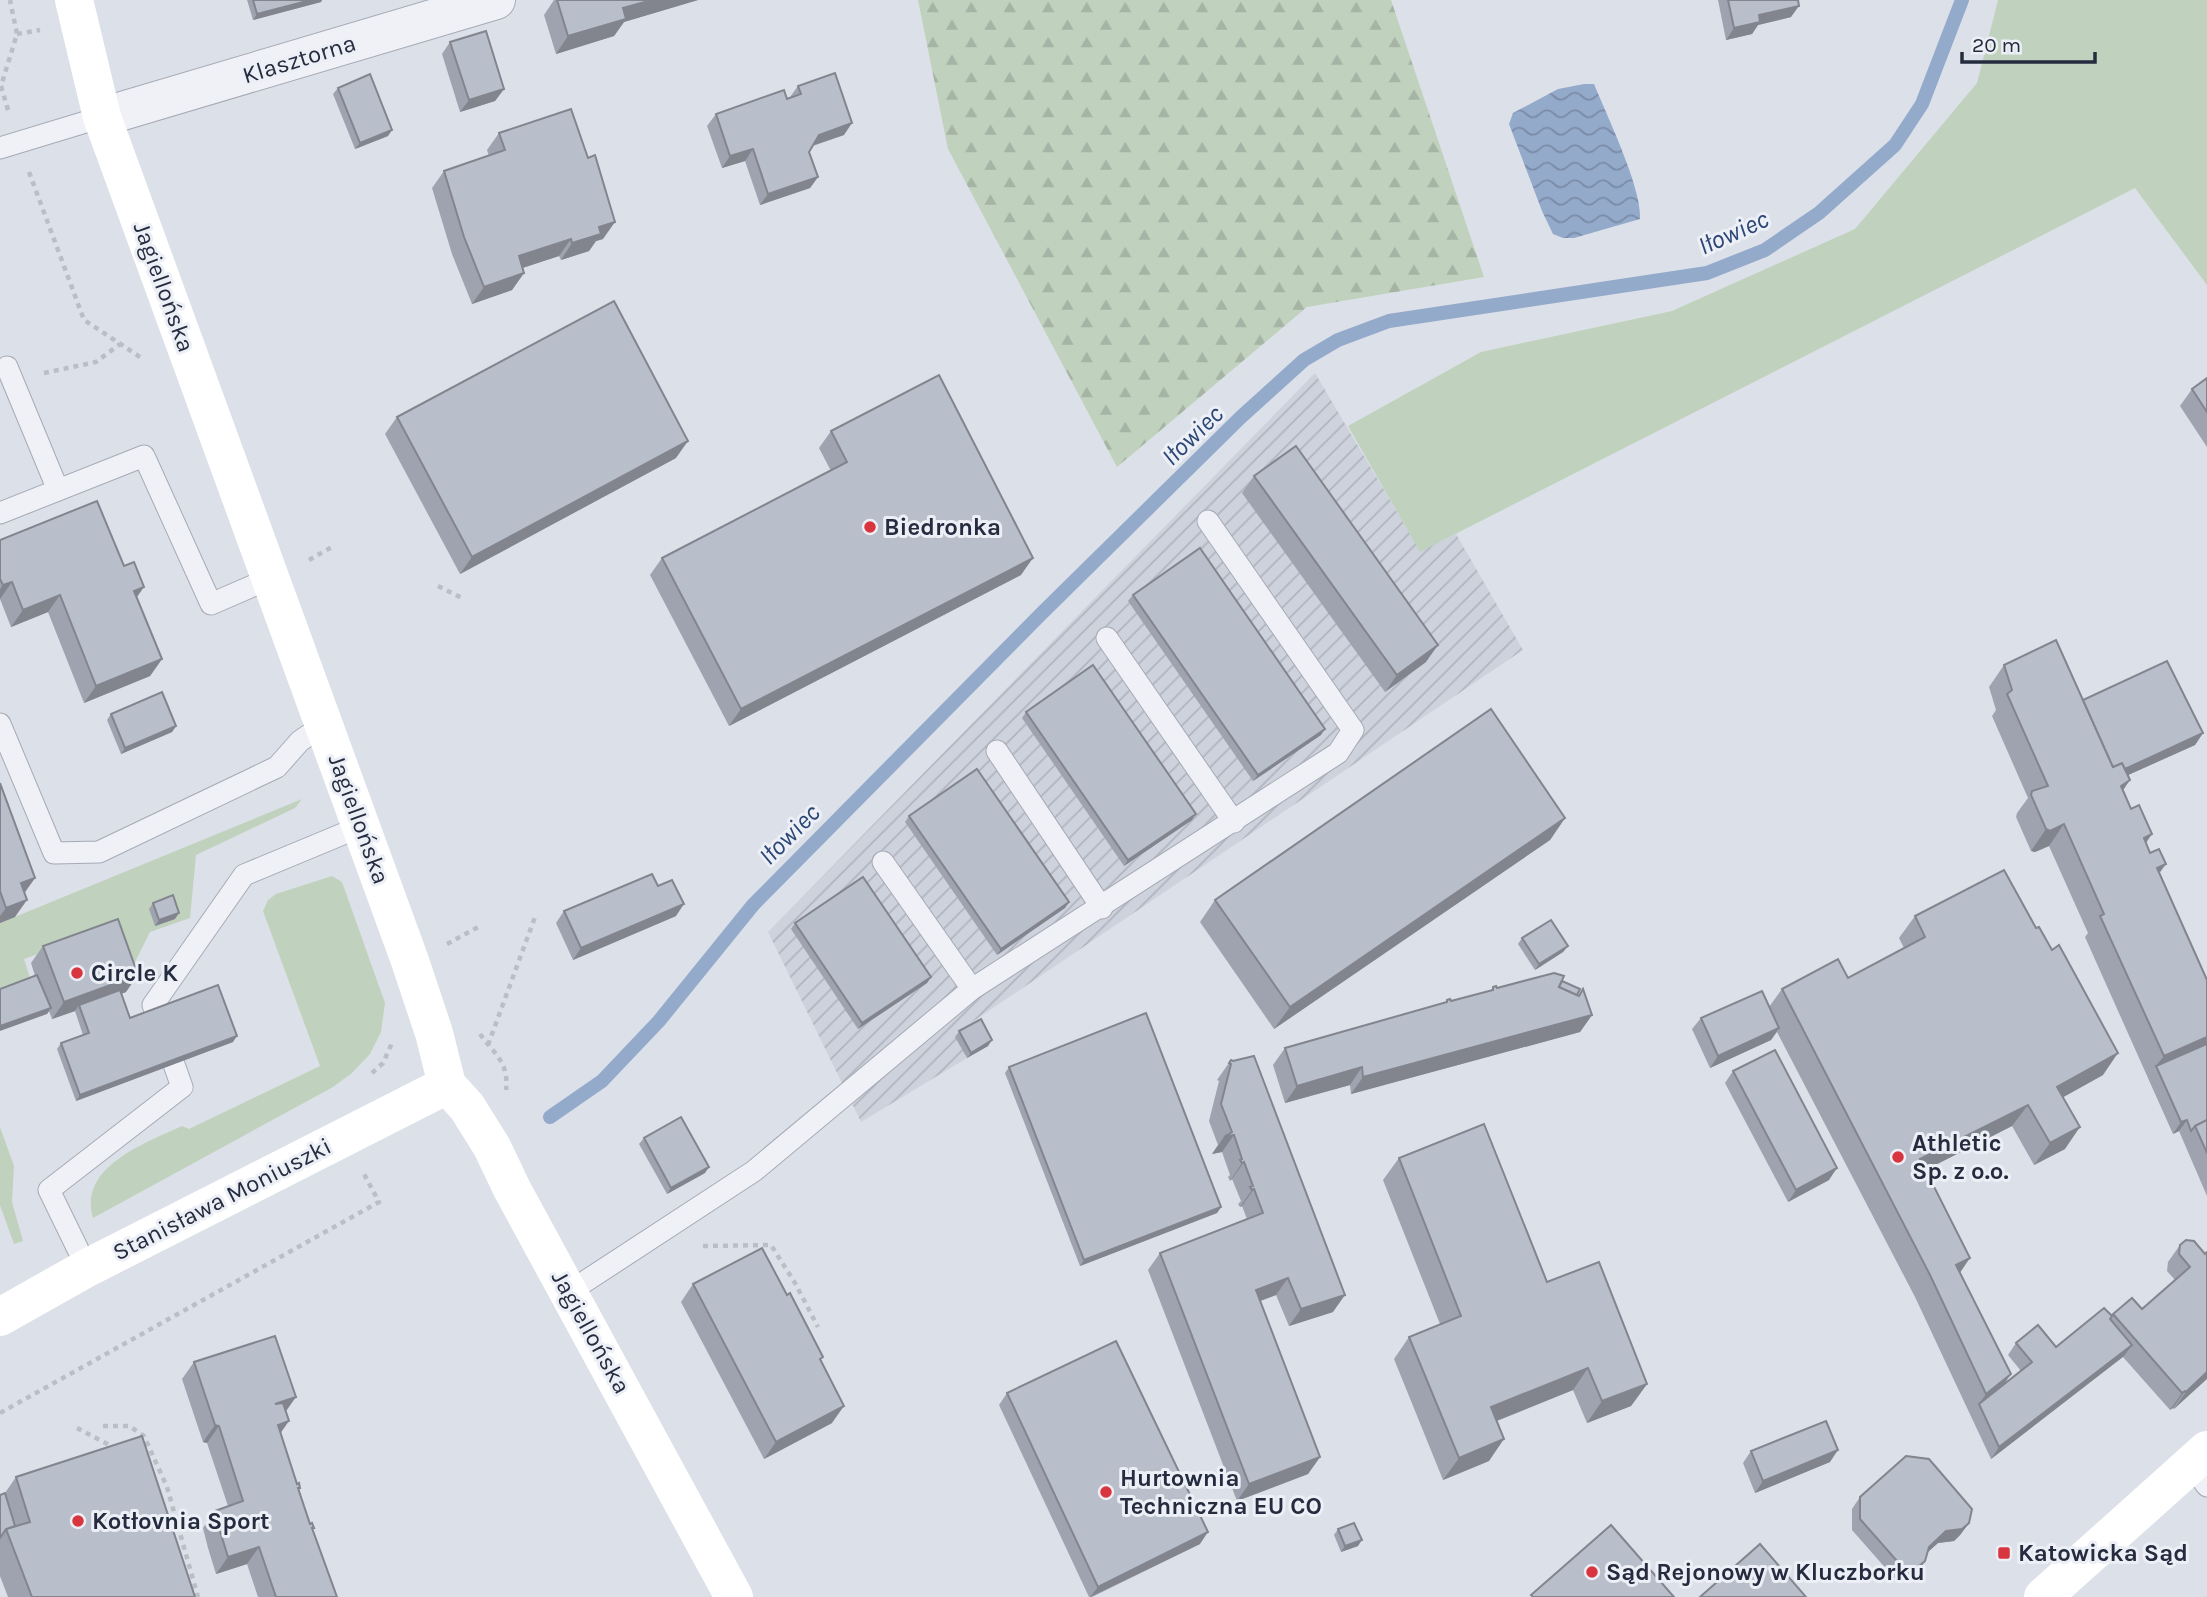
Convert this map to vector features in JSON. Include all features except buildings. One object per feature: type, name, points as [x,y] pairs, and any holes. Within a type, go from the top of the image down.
[{"type":"street","name":"Jagiellońska","points":[[74,0],[102,117],[286,571],[325,724],[434,1033],[447,1085],[467,1107],[492,1147],[512,1189],[734,1597]]},
{"type":"street","name":"Klasztorna","points":[[102,117],[496,0]]},
{"type":"street","name":"Stanisława Moniuszki","points":[[0,1317],[87,1268],[447,1085]]},
{"type":"street","points":[[2043,1597],[2202,1467]]},
{"type":"lane","points":[[0,148],[102,117]]},
{"type":"lane","points":[[10,373],[58,490]]},
{"type":"lane","points":[[0,513],[144,456],[211,604],[286,571]]},
{"type":"lane","points":[[569,1292],[754,1171],[972,989],[1102,908],[1338,753],[1353,730],[1208,521]]},
{"type":"lane","points":[[1107,638],[1234,822]]},
{"type":"lane","points":[[0,724],[54,853],[99,852],[276,767],[300,741],[325,724]]},
{"type":"lane","points":[[997,751],[1102,908]]},
{"type":"lane","points":[[87,1268],[50,1190],[182,1087],[153,1005],[244,875],[362,826]]},
{"type":"lane","points":[[883,862],[972,989]]},
{"type":"path","points":[[10,373],[96,362],[120,344]]},
{"type":"path","points":[[286,571],[332,547]]},
{"type":"path","points":[[439,586],[461,598]]},
{"type":"path","points":[[488,1046],[535,917]]},
{"type":"path","points":[[438,950],[480,926]]},
{"type":"path","points":[[474,1026],[503,1061],[507,1078],[505,1097]]},
{"type":"path","points":[[0,1413],[379,1202],[345,1136]]},
{"type":"path","points":[[646,1241],[709,1246],[771,1245],[818,1327]]},
{"type":"path","points":[[103,1426],[128,1426],[144,1436],[167,1487],[198,1597]]},
{"type":"path","points":[[77,1428],[117,1448]]},
{"type":"shaded area","points":[[1315,373],[1420,551],[1456,534],[1523,650],[956,1033],[967,1058],[861,1122],[768,932]]},
{"type":"green space","points":[[918,0],[1391,0],[1484,277],[1307,307],[1117,467],[948,149]]},
{"type":"green space","points":[[1998,0],[2207,0],[2207,285],[2135,188],[1420,552],[1348,426],[1481,352],[1672,311],[1855,229],[1977,83]]},
{"type":"green space","points":[[302,799],[295,808],[196,855],[190,918],[150,932],[134,964],[118,925],[24,959],[30,978],[0,989],[0,923]]},
{"type":"green space","points":[[332,876],[342,882],[385,1003],[381,1032],[370,1054],[352,1073],[333,1087],[93,1218],[91,1200],[95,1184],[118,1159],[150,1140],[182,1126],[189,1129],[320,1066],[263,911],[268,900],[276,894]]},
{"type":"green space","points":[[0,1127],[14,1166],[12,1202],[23,1241],[14,1244],[0,1205]]},
{"type":"water","points":[[1594,84],[1615,133],[1630,171],[1640,219],[1574,238],[1563,238],[1553,234],[1542,211],[1509,124],[1513,113],[1558,89]]},
{"type":"waterway","name":"Iłowiec","points":[[550,1117],[602,1081],[659,1021],[753,905],[1042,613],[1241,417],[1304,360],[1338,340],[1389,321],[1707,273],[1765,250],[1819,213],[1895,145],[1922,104],[1962,0]]},
{"type":"place","name":"Biedronka","points":[[870,527]]},
{"type":"place","name":"Circle K","points":[[77,973]]},
{"type":"place","name":"Athletic Sp. z o.o.","points":[[1898,1157]]},
{"type":"place","name":"Hurtownia Techniczna EU CO","points":[[1106,1492]]},
{"type":"place","name":"Kotłovnia Sport","points":[[78,1521]]},
{"type":"place","name":"Katowicka Sąd","points":[[2004,1553]]},
{"type":"place","name":"Sąd Rejonowy w Kluczborku","points":[[1592,1572]]}]
